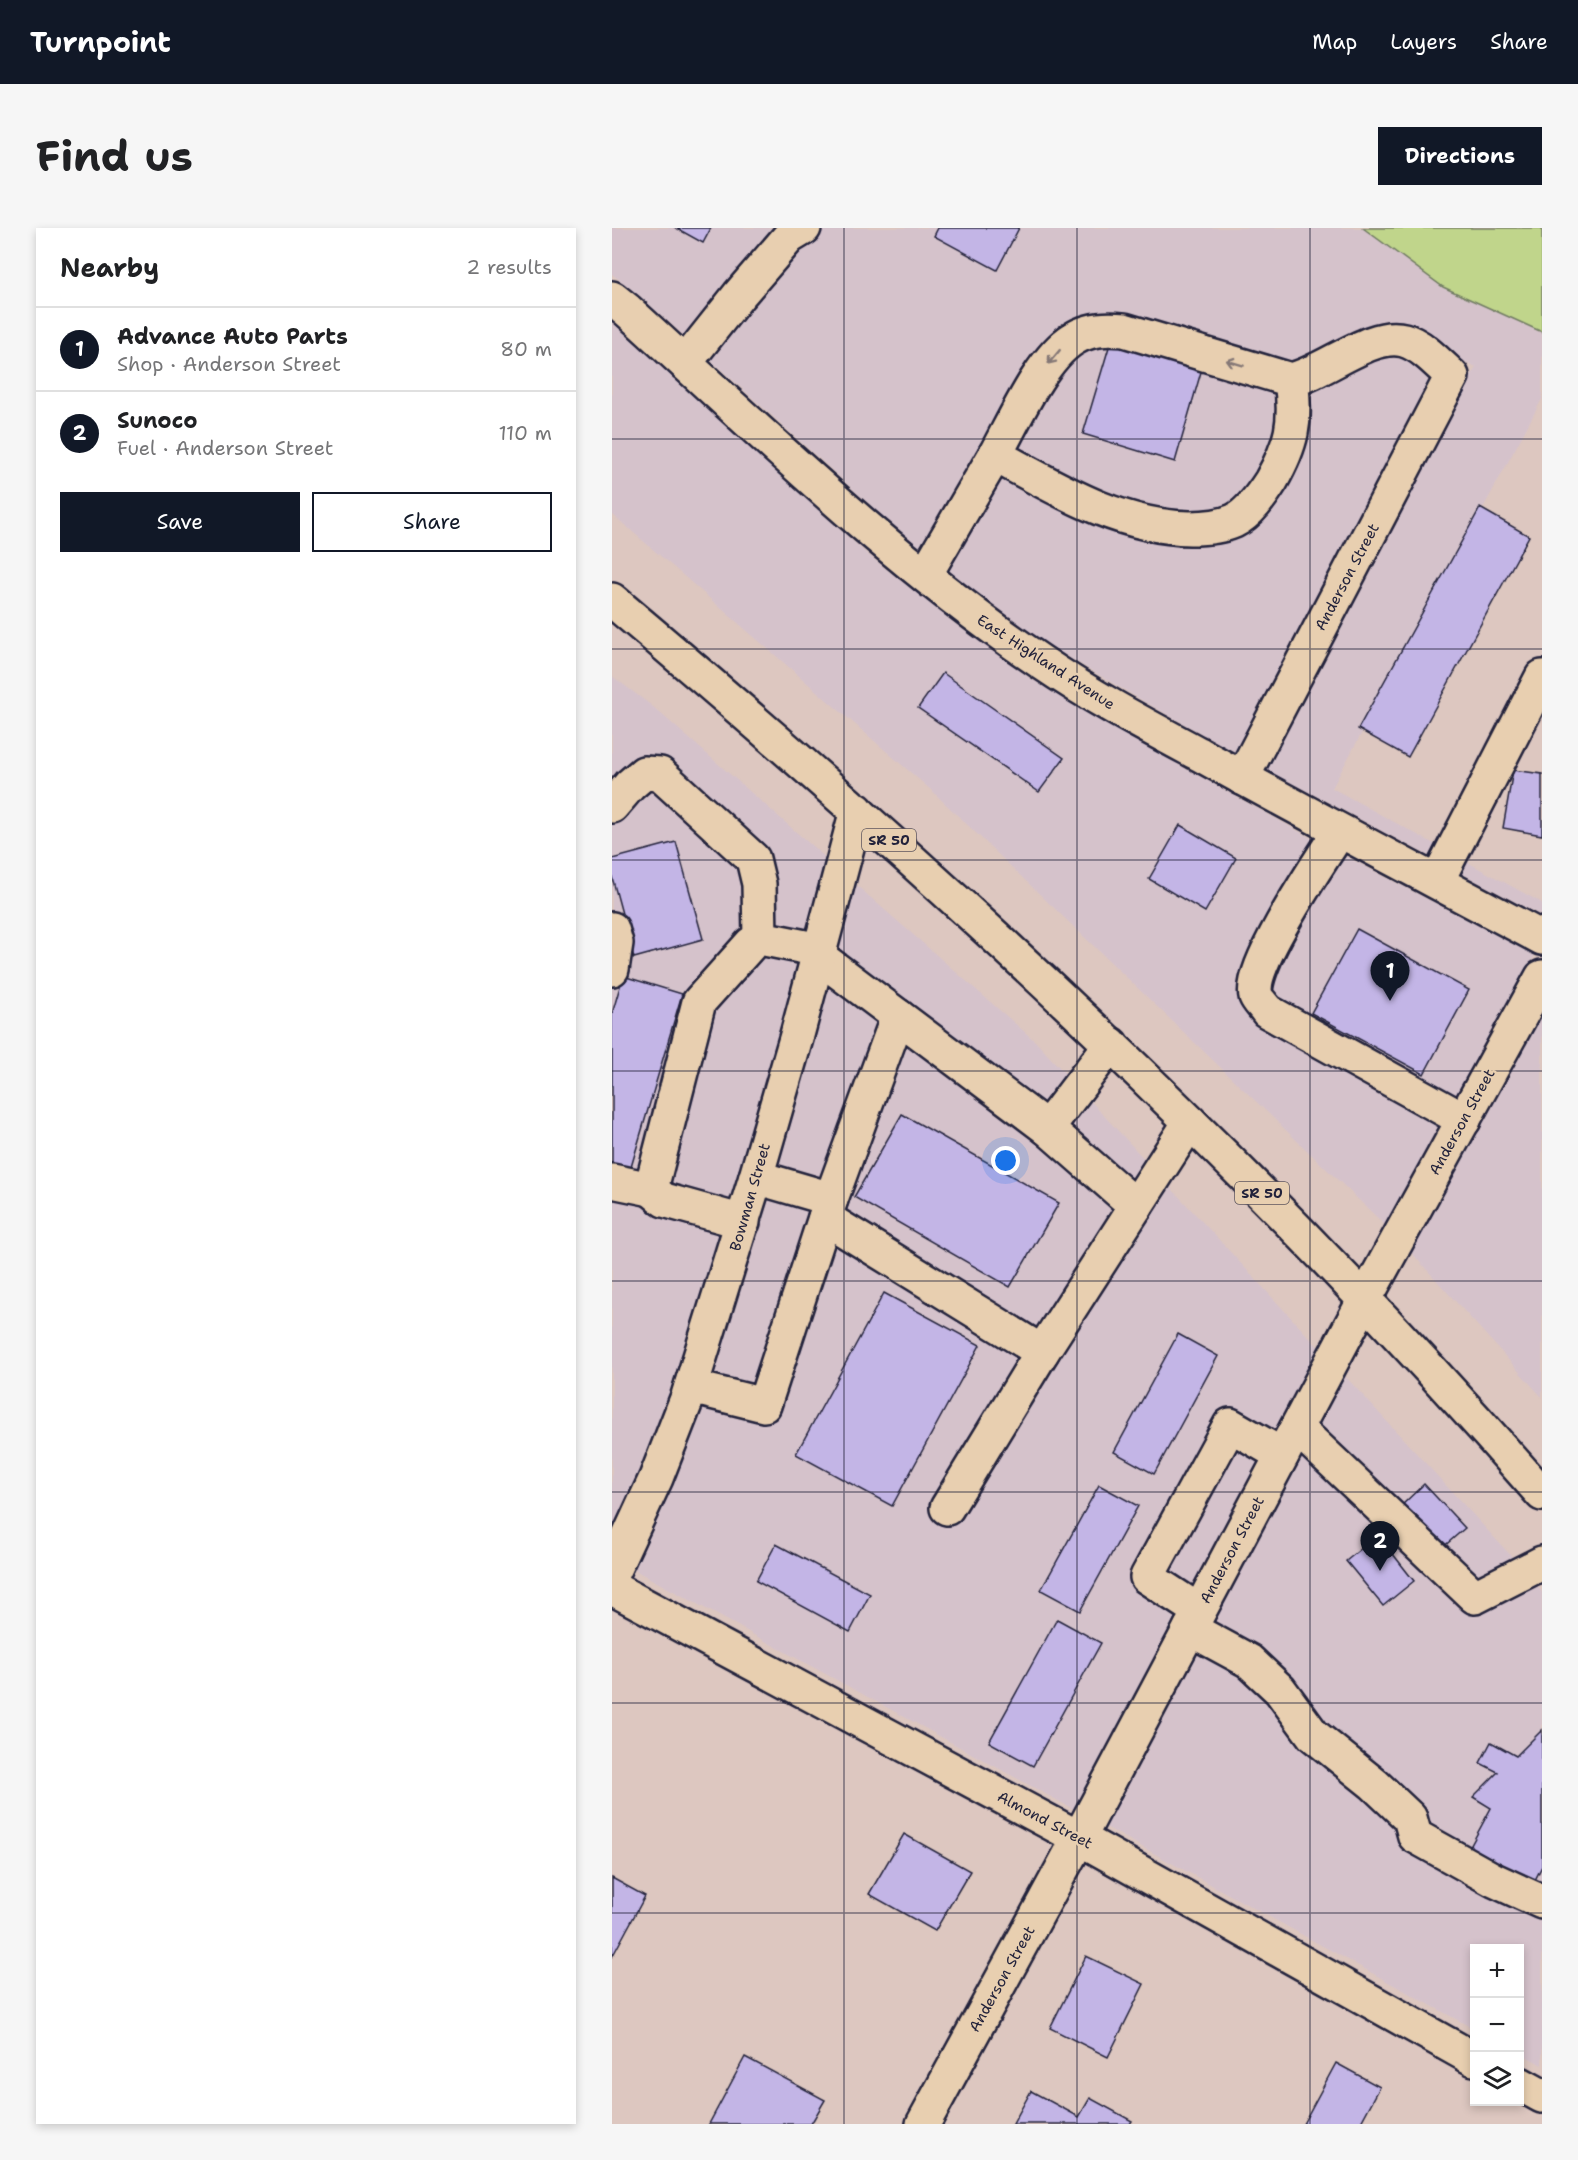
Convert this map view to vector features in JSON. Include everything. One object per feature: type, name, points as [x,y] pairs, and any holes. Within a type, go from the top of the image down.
[{"type":"main road","points":[[685,363],[789,237],[804,228]]},
{"type":"main road","name":"East Highland Avenue","points":[[612,298],[877,537],[969,611],[1043,664],[1242,778],[1542,938]]},
{"type":"main road","points":[[925,575],[1035,384],[1049,362],[1075,338],[1094,331],[1124,330],[1291,380],[1295,406],[1293,429],[1276,471],[1251,508],[1236,520],[1218,526],[1164,528],[1119,516],[1080,501],[995,455]]},
{"type":"main road","name":"Anderson Street","points":[[1242,778],[1452,376],[1427,354],[1406,340],[1388,338],[1371,342],[1312,373],[1291,380]]},
{"type":"main road","name":"SR 50","points":[[612,600],[857,810],[1111,1044],[1365,1299],[1542,1494]]},
{"type":"main road","points":[[1437,881],[1542,677]]},
{"type":"main road","points":[[612,806],[644,773],[660,774],[753,859],[759,884],[760,938]]},
{"type":"main road","name":"Bowman Street","points":[[612,1573],[656,1478],[691,1387],[756,1177],[857,810]]},
{"type":"main road","points":[[1339,831],[1265,955],[1256,980],[1256,996],[1267,1011],[1464,1119]]},
{"type":"main road","points":[[612,929],[616,942],[612,969]]},
{"type":"main road","points":[[760,938],[819,953],[898,1016],[1047,1128],[1136,1206]]},
{"type":"main road","points":[[651,1189],[699,1002],[760,938]]},
{"type":"main road","name":"Anderson Street","points":[[923,2124],[1079,1838],[1365,1299],[1542,978]]},
{"type":"main road","points":[[691,1387],[764,1405],[828,1208],[898,1016]]},
{"type":"main road","points":[[1047,1128],[1111,1044]]},
{"type":"main road","points":[[947,1508],[1042,1352],[1190,1122]]},
{"type":"main road","points":[[756,1177],[828,1208],[1042,1352]]},
{"type":"main road","points":[[612,1181],[651,1189],[664,1200],[743,1222]]},
{"type":"main road","points":[[1542,1563],[1475,1598],[1289,1442],[1230,1425],[1147,1577],[1194,1620],[1249,1661],[1280,1690],[1313,1735],[1374,1784],[1410,1818],[1415,1836],[1494,1880],[1542,1902]]},
{"type":"main road","name":"Almond Street","points":[[612,1588],[1079,1838],[1470,2057]]},
{"type":"main road","points":[[1524,2086],[1542,2096]]},
{"type":"shaded area","points":[[612,228],[1363,228],[1443,287],[1542,332],[1542,399],[1332,788],[1542,903],[1542,916],[1265,769],[1476,367],[1446,352],[1236,753],[1053,648],[980,596],[889,522],[639,295],[612,274]]},
{"type":"shaded area","points":[[612,322],[866,553],[958,626],[1033,680],[1124,734],[1316,841],[1535,955],[1386,1226],[931,790],[612,514]]},
{"type":"shaded area","points":[[612,676],[652,706],[827,859],[722,1236],[672,1391],[640,1472],[612,1533]]},
{"type":"shaded area","points":[[855,884],[1035,1041],[1320,1349],[1075,1810],[633,1569],[671,1485],[705,1400],[754,1244]]},
{"type":"shaded area","points":[[1542,1012],[1542,1397],[1410,1251]]},
{"type":"shaded area","points":[[1344,1375],[1542,1592],[1542,2065],[1524,2055],[1524,1944],[1470,1944],[1470,2027],[1104,1826]]},
{"type":"green space","points":[[1363,228],[1542,228],[1542,332],[1443,287]]},
{"type":"building","points":[[676,228],[711,228],[703,243]]},
{"type":"building","points":[[938,228],[1019,228],[997,270],[934,236]]},
{"type":"building","points":[[1112,337],[1203,365],[1175,462],[1083,434]]},
{"type":"building","points":[[1480,508],[1529,536],[1408,757],[1358,729]]},
{"type":"building","points":[[943,673],[1064,758],[1039,792],[918,708]]},
{"type":"building","points":[[1513,770],[1542,774],[1542,835],[1503,828]]},
{"type":"building","points":[[1180,825],[1236,858],[1205,912],[1149,879]]},
{"type":"building","points":[[676,842],[703,939],[634,958],[612,877],[612,859]]},
{"type":"building","points":[[1357,929],[1469,990],[1424,1074],[1311,1013]]},
{"type":"building","points":[[623,976],[682,994],[629,1174],[612,1169],[612,1014]]},
{"type":"building","points":[[902,1114],[1059,1203],[1010,1287],[854,1197]]},
{"type":"building","points":[[884,1293],[980,1345],[892,1506],[796,1454]]},
{"type":"building","points":[[1178,1334],[1218,1356],[1154,1474],[1114,1452]]},
{"type":"building","points":[[1424,1484],[1465,1528],[1441,1549],[1401,1506]]},
{"type":"building","points":[[1099,1485],[1138,1506],[1080,1611],[1041,1590]]},
{"type":"building","points":[[1378,1535],[1414,1581],[1383,1606],[1346,1561]]},
{"type":"building","points":[[776,1544],[870,1594],[850,1632],[756,1581]]},
{"type":"building","points":[[1057,1619],[1101,1643],[1033,1766],[989,1742]]},
{"type":"building","points":[[1542,1730],[1542,1866],[1534,1882],[1470,1847],[1491,1808],[1473,1797],[1498,1772],[1480,1763],[1491,1742],[1516,1756]]},
{"type":"building","points":[[904,1834],[970,1871],[935,1931],[869,1894]]},
{"type":"building","points":[[612,1878],[645,1896],[612,1957]]},
{"type":"building","points":[[1086,1956],[1144,1984],[1108,2057],[1050,2028]]},
{"type":"building","points":[[745,2057],[825,2100],[811,2124],[709,2124]]},
{"type":"building","points":[[1336,2063],[1380,2087],[1360,2124],[1303,2124]]},
{"type":"building","points":[[1031,2091],[1079,2117],[1090,2098],[1132,2121],[1130,2124],[1013,2124]]},
{"type":"place","name":"Advance Auto Parts","points":[[1390,1001]]},
{"type":"place","name":"Sunoco","points":[[1380,1571]]}]
